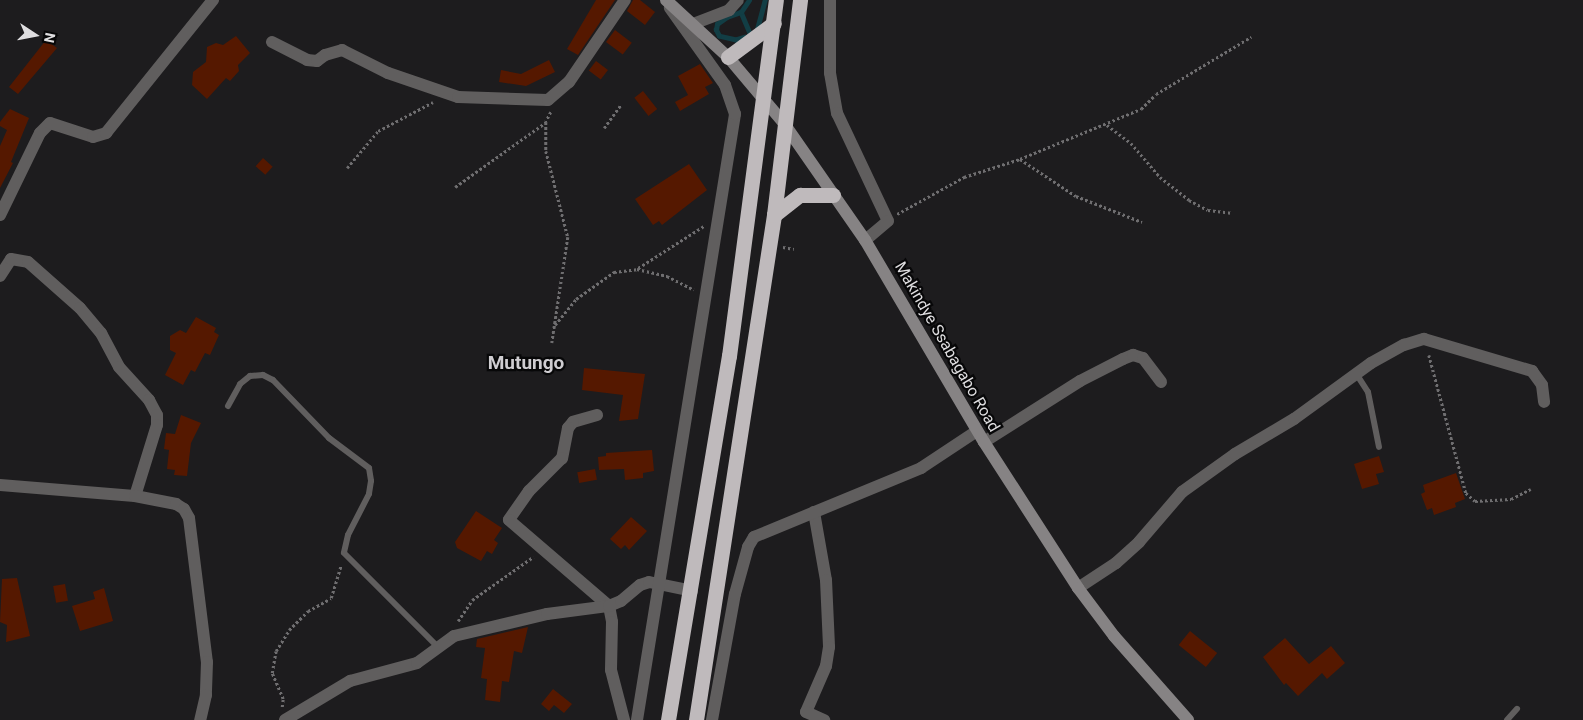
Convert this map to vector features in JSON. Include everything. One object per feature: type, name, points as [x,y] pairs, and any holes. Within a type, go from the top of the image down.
[{"type":"highway","points":[[668,720],[692,591],[765,103],[776,0]]},
{"type":"highway","points":[[696,720],[774,215],[783,122],[800,0]]},
{"type":"highway","points":[[728,58],[774,23]]},
{"type":"highway","points":[[774,215],[800,195],[833,195]]},
{"type":"street","points":[[0,215],[40,133],[50,123],[93,137],[106,133],[213,0]]},
{"type":"street","points":[[272,42],[307,60],[316,61],[325,55],[342,50],[388,73],[447,94],[548,100],[564,88],[625,0]]},
{"type":"street","points":[[637,720],[735,114],[725,85],[665,0]]},
{"type":"street","name":"Makindye Ssabagabo Road","points":[[665,0],[728,58],[783,122],[865,240],[977,431],[1078,588],[1114,636],[1188,720]]},
{"type":"street","points":[[693,24],[728,10],[738,0]]},
{"type":"street","points":[[830,0],[830,74],[838,113],[888,221],[865,240]]},
{"type":"street","points":[[0,276],[11,259],[28,262],[80,308],[101,333],[119,367],[148,400],[157,415],[157,425],[135,496]]},
{"type":"street","points":[[1078,588],[1116,563],[1139,542],[1182,492],[1404,344],[1424,339],[1532,371],[1542,385],[1544,402]]},
{"type":"street","points":[[984,442],[1080,380],[1133,355],[1143,358],[1161,382]]},
{"type":"street","points":[[597,416],[572,422],[568,428],[562,458],[510,515],[511,523],[609,606],[612,622],[611,670],[624,720]]},
{"type":"street","points":[[712,720],[736,594],[748,547],[759,533],[921,468],[977,431]]},
{"type":"street","points":[[0,485],[135,496],[176,504],[184,508],[190,518],[208,678],[200,720]]},
{"type":"street","points":[[814,512],[826,580],[829,646],[826,666],[806,712],[824,720]]},
{"type":"street","points":[[283,715],[303,712],[337,686],[417,663],[437,646],[454,636],[547,614],[609,606],[621,601],[640,585],[659,583],[692,591]]},
{"type":"lane","points":[[1357,374],[1368,392],[1379,447]]},
{"type":"lane","points":[[228,406],[240,384],[250,376],[263,375],[273,380],[329,438],[368,468],[372,480],[369,494],[348,535],[344,552],[437,646]]},
{"type":"lane","points":[[1507,720],[1517,709]]},
{"type":"path","points":[[888,221],[904,208],[964,178],[1020,159],[1107,125],[1141,109],[1156,94],[1251,37]]},
{"type":"path","points":[[455,187],[546,122],[564,88]]},
{"type":"path","points":[[347,168],[378,131],[447,94]]},
{"type":"path","points":[[604,128],[621,105]]},
{"type":"path","points":[[546,122],[546,151],[568,237],[552,343]]},
{"type":"path","points":[[1107,125],[1132,143],[1160,177],[1189,200],[1208,210],[1233,214]]},
{"type":"path","points":[[1020,159],[1076,196],[1142,222]]},
{"type":"path","points":[[637,269],[720,215]]},
{"type":"path","points":[[555,326],[576,299],[614,272],[637,269],[667,276],[693,289],[705,306]]},
{"type":"path","points":[[1424,339],[1466,493],[1475,502],[1511,499],[1532,489]]},
{"type":"path","points":[[454,636],[458,620],[472,600],[503,576],[545,550]]},
{"type":"path","points":[[283,715],[282,700],[272,673],[276,652],[289,630],[308,611],[331,598],[340,577],[344,552]]},
{"type":"building","points":[[596,0],[615,0],[578,55],[567,49]]},
{"type":"building","points":[[633,0],[640,0],[655,12],[645,25],[627,11]]},
{"type":"building","points":[[615,30],[632,43],[623,55],[606,42]]},
{"type":"building","points":[[236,36],[250,53],[238,65],[239,71],[230,81],[226,78],[207,99],[192,85],[193,72],[206,62],[207,47],[216,43],[223,45]]},
{"type":"building","points":[[46,40],[57,48],[18,94],[9,87]]},
{"type":"building","points":[[549,60],[555,72],[526,86],[499,82],[501,70],[521,74]]},
{"type":"building","points":[[596,61],[608,70],[601,80],[589,71]]},
{"type":"building","points":[[700,64],[713,83],[705,87],[709,94],[680,111],[675,102],[688,95],[678,76]]},
{"type":"building","points":[[643,91],[657,109],[648,116],[634,98]]},
{"type":"building","points":[[10,109],[29,118],[11,162],[13,163],[0,188],[0,146],[7,130],[0,126],[0,122]]},
{"type":"building","points":[[263,158],[273,167],[265,175],[256,166]]},
{"type":"building","points":[[689,164],[707,190],[662,225],[659,221],[653,225],[635,199]]},
{"type":"building","points":[[196,317],[216,328],[214,332],[219,335],[210,355],[205,353],[195,372],[191,370],[183,385],[165,375],[176,353],[170,350],[170,336],[180,330],[186,333]]},
{"type":"building","points":[[584,368],[645,374],[638,419],[619,421],[623,395],[582,390]]},
{"type":"building","points":[[181,415],[201,423],[191,443],[187,476],[174,475],[175,470],[167,469],[169,450],[164,449],[166,433],[175,434]]},
{"type":"building","points":[[652,450],[654,471],[643,473],[643,478],[625,480],[624,469],[599,470],[598,457],[606,456],[606,453]]},
{"type":"building","points":[[1379,456],[1384,472],[1376,474],[1379,484],[1362,489],[1354,464]]},
{"type":"building","points":[[595,469],[597,480],[579,483],[577,472]]},
{"type":"building","points":[[1456,473],[1465,499],[1455,503],[1456,507],[1434,515],[1432,508],[1427,510],[1421,494],[1425,492],[1423,485]]},
{"type":"building","points":[[476,511],[502,528],[494,540],[498,543],[492,554],[487,551],[481,561],[457,548],[455,542]]},
{"type":"building","points":[[631,517],[647,531],[629,550],[625,545],[621,549],[610,539]]},
{"type":"building","points":[[17,578],[30,636],[6,642],[7,625],[0,622],[2,579]]},
{"type":"building","points":[[65,584],[68,601],[56,603],[53,586]]},
{"type":"building","points":[[104,588],[113,621],[80,631],[72,606],[95,599],[93,592]]},
{"type":"building","points":[[528,627],[522,653],[514,651],[509,682],[502,681],[500,702],[485,700],[487,679],[481,678],[485,648],[476,647],[477,639]]},
{"type":"building","points":[[1190,631],[1217,653],[1206,667],[1179,645]]},
{"type":"building","points":[[1285,638],[1309,664],[1331,646],[1345,663],[1327,679],[1322,673],[1298,696],[1286,683],[1284,685],[1263,657]]},
{"type":"building","points":[[553,689],[572,704],[564,713],[554,705],[549,711],[541,704]]},
{"type":"waterway","points":[[745,37],[736,40],[719,36],[716,30],[717,24],[727,17],[741,12],[749,0]]},
{"type":"waterway","points":[[757,29],[765,0]]},
{"type":"waterway","points":[[741,12],[751,35]]},
{"type":"district","name":"Mutungo","points":[[526,363]]}]
